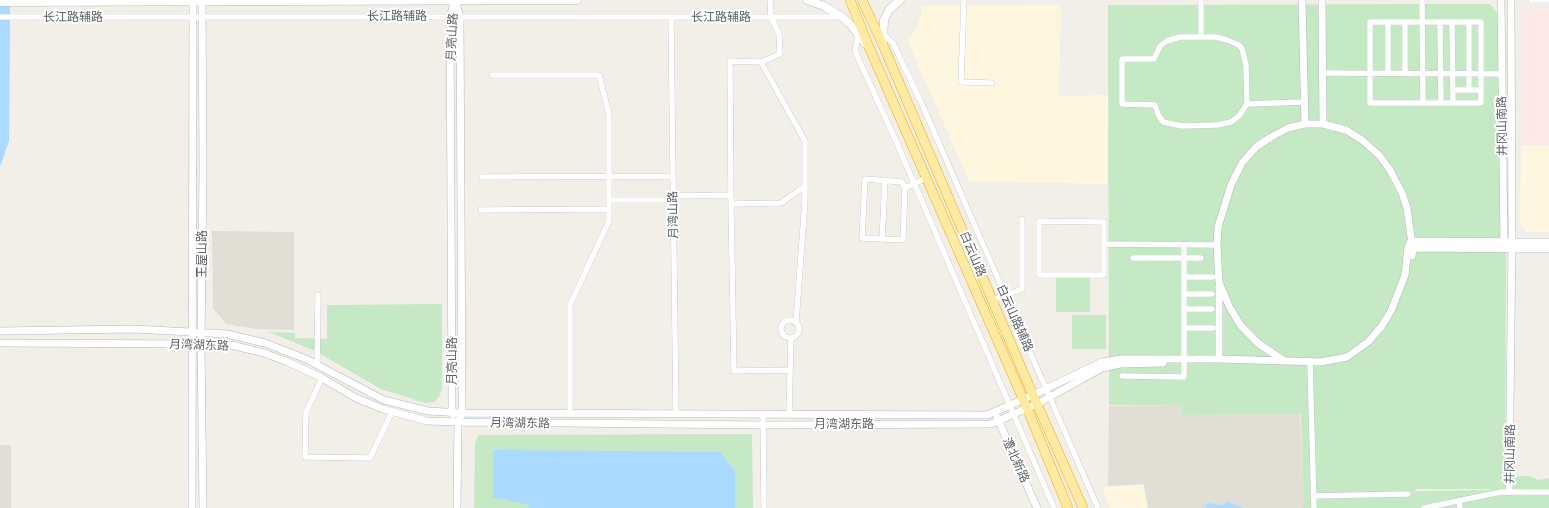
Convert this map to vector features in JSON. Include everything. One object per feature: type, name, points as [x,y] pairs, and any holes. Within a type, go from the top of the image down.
[{"type":"highway","name":"白云山路","points":[[850,0],[860,31],[869,47],[1027,408],[1068,508]]},
{"type":"highway","name":"白云山路","points":[[862,0],[883,45],[1083,508]]},
{"type":"main road","points":[[0,2],[193,0],[577,0]]},
{"type":"main road","points":[[807,0],[824,6],[842,17],[860,31]]},
{"type":"main road","points":[[883,45],[884,20],[889,10],[900,0]]},
{"type":"street","name":"王屋山路","points":[[192,508],[193,0]]},
{"type":"street","name":"王屋山路","points":[[202,0],[201,344],[203,508]]},
{"type":"street","points":[[770,0],[771,17],[779,34],[780,54],[762,62],[730,61],[734,371],[790,370]]},
{"type":"street","points":[[964,0],[961,82],[992,83]]},
{"type":"street","points":[[1201,0],[1201,37]]},
{"type":"street","points":[[1302,0],[1304,124]]},
{"type":"street","points":[[1322,0],[1323,124]]},
{"type":"street","points":[[1422,0],[1423,103]]},
{"type":"street","name":"井冈山南路","points":[[1501,0],[1504,242]]},
{"type":"street","name":"井冈山南路","points":[[1509,492],[1512,245],[1511,0]]},
{"type":"street","points":[[1531,0],[1549,0]]},
{"type":"street","name":"月亮山路","points":[[452,412],[450,16],[455,1]]},
{"type":"street","name":"月亮山路","points":[[455,1],[460,16],[462,413],[458,422],[457,508]]},
{"type":"street","name":"月湾山路","points":[[671,16],[676,414]]},
{"type":"street","name":"长江路辅路","points":[[0,17],[842,17]]},
{"type":"street","points":[[1370,22],[1440,22],[1482,22],[1482,103],[1370,103],[1370,22]]},
{"type":"street","points":[[1388,22],[1388,73]]},
{"type":"street","points":[[1405,22],[1405,73]]},
{"type":"street","points":[[1440,22],[1441,103]]},
{"type":"street","points":[[1452,22],[1453,103]]},
{"type":"street","points":[[1469,22],[1469,90]]},
{"type":"street","name":"白云山路辅路","points":[[874,26],[893,43],[918,96],[1098,508]]},
{"type":"street","points":[[860,31],[855,51],[914,183],[1054,508]]},
{"type":"street","points":[[1180,37],[1216,37],[1227,40],[1239,45],[1242,49],[1246,65],[1247,104],[1239,116],[1231,122],[1217,125],[1182,126],[1163,122],[1155,105],[1122,104],[1122,59],[1154,59],[1160,46],[1167,41],[1180,37]]},
{"type":"street","points":[[762,62],[805,141],[805,186],[796,323],[799,328],[798,333],[791,338]]},
{"type":"street","points":[[1322,73],[1502,74]]},
{"type":"street","points":[[492,75],[599,75],[609,114],[609,221],[570,305],[570,414]]},
{"type":"street","points":[[1452,90],[1482,90]]},
{"type":"street","points":[[1247,104],[1304,102]]},
{"type":"street","points":[[1184,361],[1219,359],[1285,361],[1324,365],[1348,359],[1368,345],[1382,331],[1394,314],[1409,276],[1412,245],[1410,227],[1402,193],[1390,170],[1379,155],[1362,140],[1346,130],[1323,124],[1304,124],[1288,128],[1256,147],[1242,163],[1229,191],[1218,227],[1219,359]]},
{"type":"street","points":[[482,177],[673,176]]},
{"type":"street","points":[[905,188],[926,178]]},
{"type":"street","points":[[865,179],[902,182],[905,188],[903,240],[862,238],[865,179]]},
{"type":"street","points":[[882,239],[885,181]]},
{"type":"street","points":[[731,204],[781,203],[805,186]]},
{"type":"street","points":[[609,200],[731,195]]},
{"type":"street","points":[[481,210],[609,209]]},
{"type":"street","points":[[992,300],[1022,289],[1022,219]]},
{"type":"street","points":[[1039,221],[1104,222],[1104,244],[1104,275],[1039,275],[1039,221]]},
{"type":"street","points":[[1412,245],[1504,242],[1512,245],[1549,248]]},
{"type":"street","points":[[1412,245],[1512,245],[1549,242]]},
{"type":"street","points":[[1104,244],[1217,245]]},
{"type":"street","points":[[1122,376],[1184,377],[1184,245]]},
{"type":"street","points":[[1133,258],[1201,258]]},
{"type":"street","points":[[1184,277],[1213,277]]},
{"type":"street","points":[[1219,282],[1229,306],[1241,326],[1259,344],[1285,361]]},
{"type":"street","points":[[1184,294],[1212,294]]},
{"type":"street","points":[[317,365],[318,295]]},
{"type":"street","points":[[1184,309],[1212,309]]},
{"type":"street","points":[[791,338],[783,334],[782,326],[788,321],[796,323]]},
{"type":"street","points":[[1184,328],[1213,328]]},
{"type":"street","name":"月湾湖东路","points":[[0,331],[134,329],[227,334],[265,343],[306,359],[384,400],[428,411],[462,413],[987,415],[1023,399],[1050,397],[1102,368],[1120,364],[1184,361]]},
{"type":"street","points":[[789,414],[791,338]]},
{"type":"street","name":"月湾湖东路","points":[[0,343],[201,344],[231,346],[264,353],[288,362],[322,378],[356,398],[392,412],[427,421],[458,422],[991,424],[1027,408],[1046,389],[1102,362],[1122,358],[1184,361]]},
{"type":"street","points":[[1184,361],[1310,363]]},
{"type":"street","points":[[1310,363],[1314,508]]},
{"type":"street","points":[[322,378],[306,412],[305,457],[370,458],[392,412]]},
{"type":"street","name":"澧北新路","points":[[994,411],[1037,508]]},
{"type":"street","points":[[452,412],[458,422]]},
{"type":"street","points":[[763,414],[764,508]]},
{"type":"street","points":[[1424,508],[1509,492],[1549,492]]},
{"type":"street","points":[[1313,496],[1408,494]]},
{"type":"street","points":[[1458,501],[1460,508]]},
{"type":"shaded area","points":[[1061,5],[1059,96],[1108,95],[1107,184],[969,181],[907,40],[916,30],[921,16],[921,6]]},
{"type":"shaded area","points":[[1549,11],[1549,144],[1521,144],[1521,12]]},
{"type":"shaded area","points":[[1521,145],[1549,145],[1549,232],[1526,232],[1520,224]]},
{"type":"shaded area","points":[[212,231],[294,232],[294,330],[256,329],[226,324],[213,308]]},
{"type":"shaded area","points":[[1181,405],[1182,415],[1300,414],[1303,508],[1148,508],[1144,484],[1108,486],[1109,406]]},
{"type":"shaded area","points":[[0,445],[11,445],[11,508],[0,508]]},
{"type":"shaded area","points":[[1143,485],[1147,508],[1110,508],[1102,487]]},
{"type":"green space","points":[[1490,4],[1498,14],[1501,251],[1506,251],[1505,477],[1493,488],[1506,477],[1530,476],[1538,480],[1549,478],[1549,508],[1303,508],[1301,414],[1182,415],[1181,405],[1109,405],[1108,5]],"holes":[[[1417,489],[1491,489],[1417,491],[1411,494]]]},
{"type":"green space","points":[[1056,278],[1090,278],[1090,312],[1056,312]]},
{"type":"green space","points":[[442,304],[442,389],[439,397],[434,402],[426,403],[381,389],[315,351],[269,332],[295,333],[295,338],[327,339],[327,305]]},
{"type":"green space","points":[[1072,315],[1106,315],[1106,349],[1072,349]]},
{"type":"green space","points":[[752,434],[753,508],[474,508],[475,443],[479,435]]},
{"type":"water","points":[[0,0],[10,0],[10,24],[9,141],[0,167]]},
{"type":"water","points":[[494,450],[720,452],[735,471],[735,508],[529,508],[527,504],[493,498]]},
{"type":"water","points":[[1228,502],[1244,508],[1204,508],[1208,503],[1220,505]]}]
